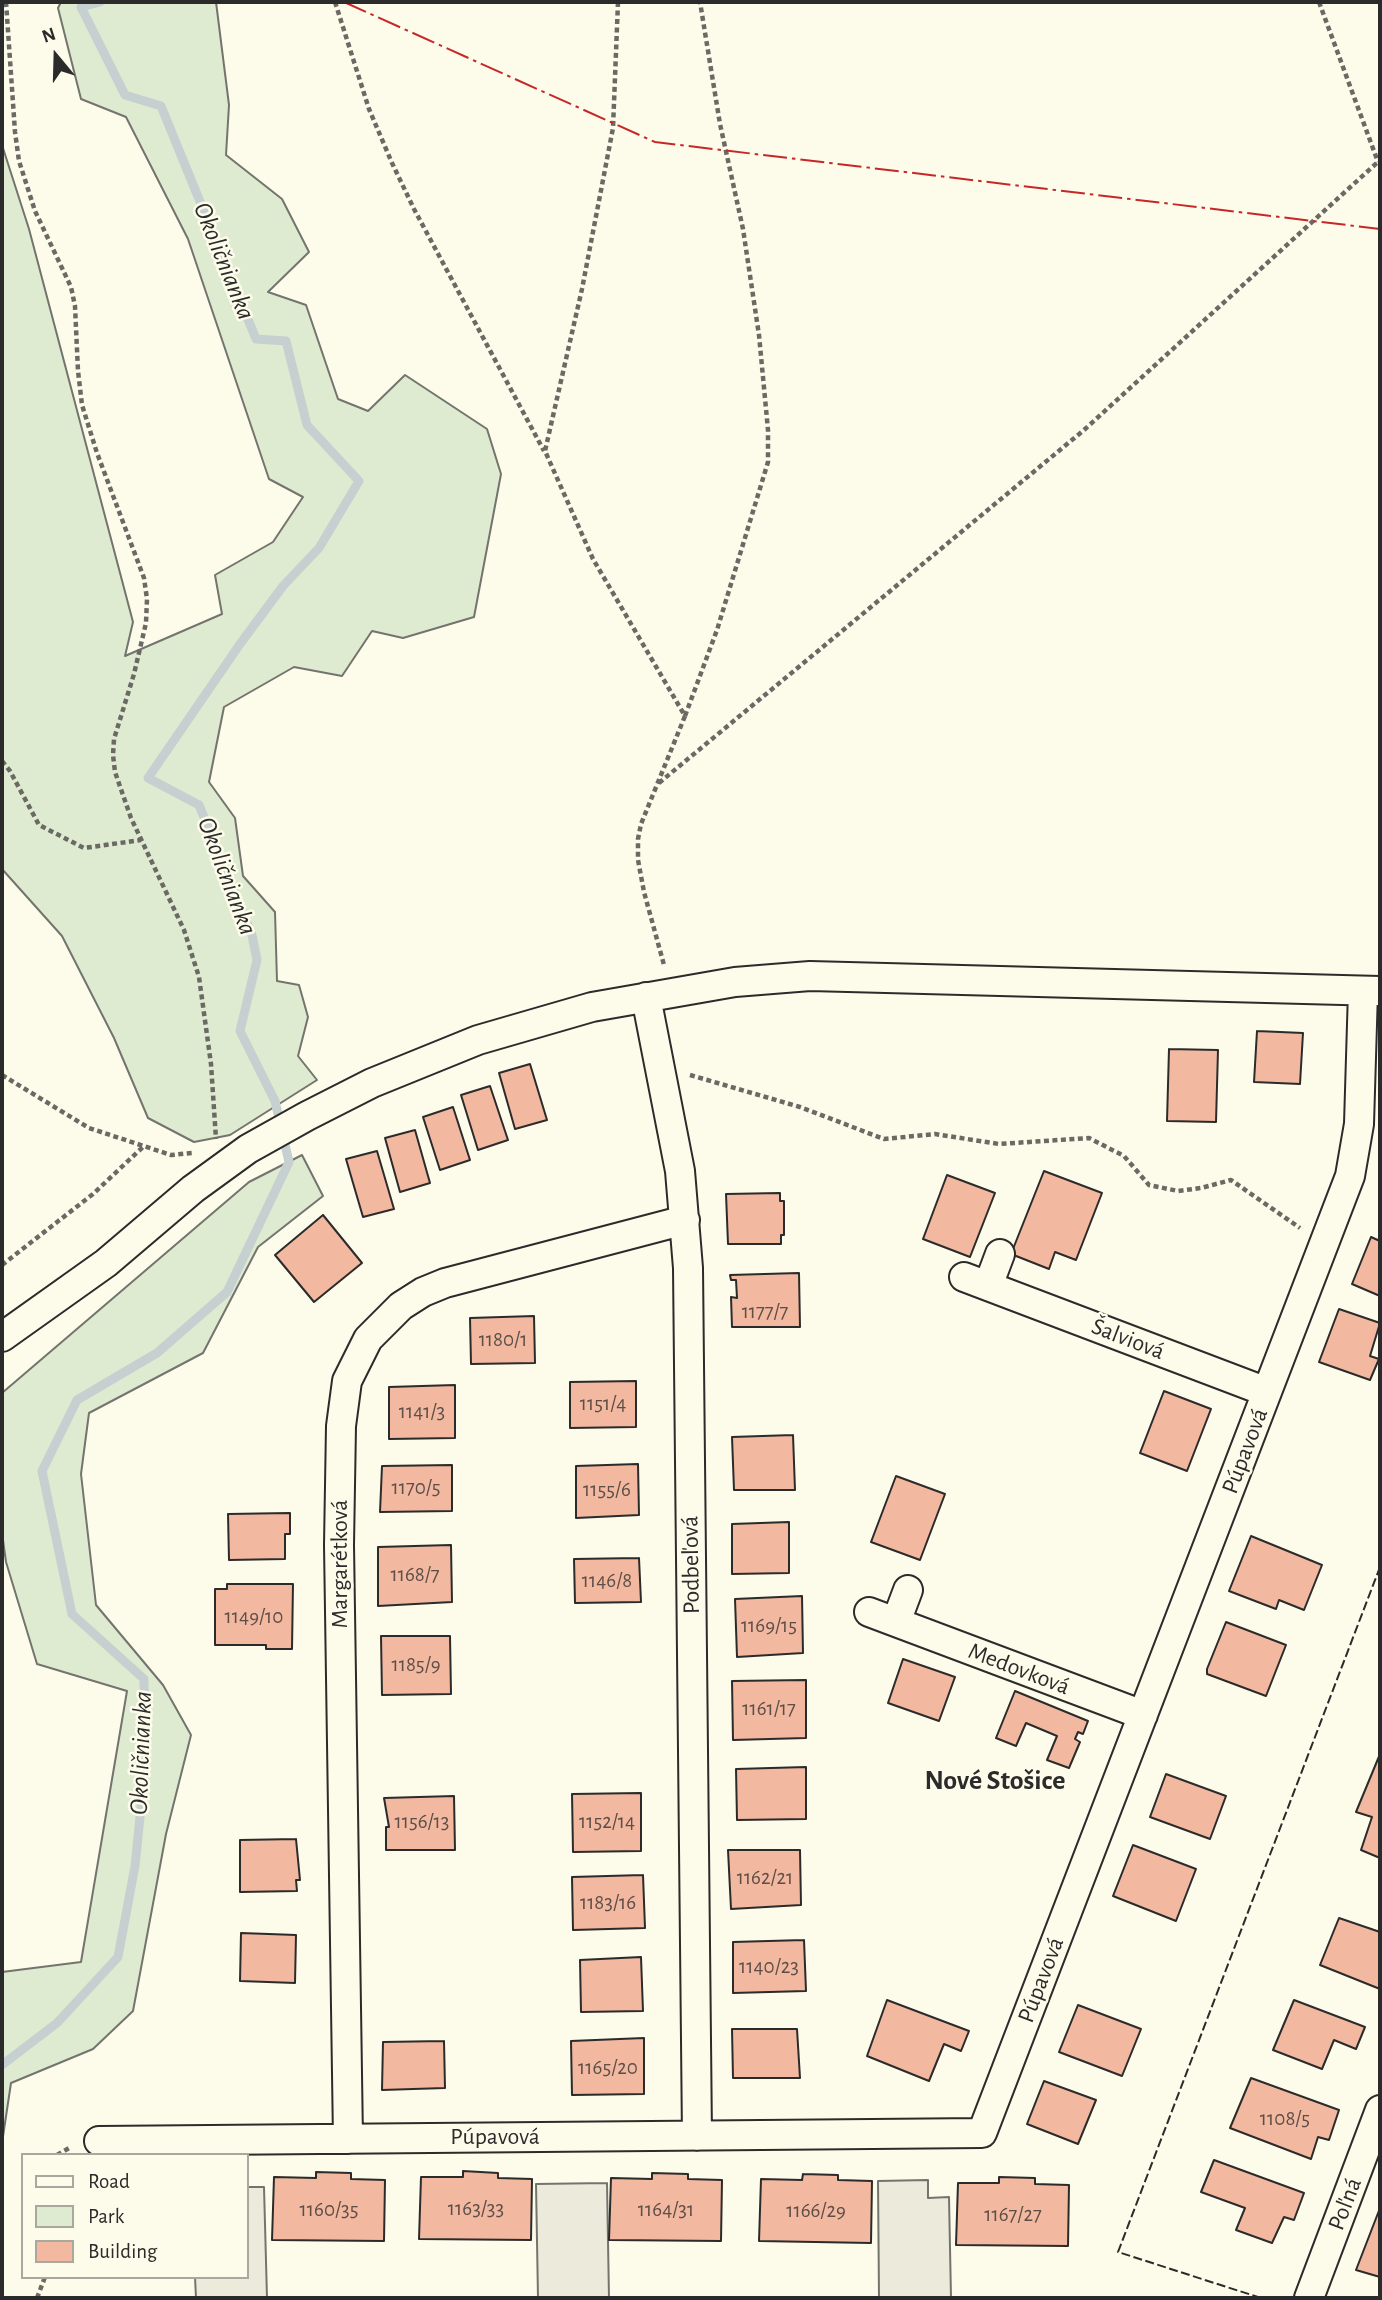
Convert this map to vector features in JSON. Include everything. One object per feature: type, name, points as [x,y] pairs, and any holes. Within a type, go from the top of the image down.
[{"type":"street","points":[[2,1337],[106,1263],[193,1189],[248,1149],[307,1116],[372,1083],[478,1040],[593,1007],[735,982],[810,976],[1371,991]]},
{"type":"street","name":"Púpavová","points":[[99,2141],[982,2133],[1350,1176],[1359,1124],[1371,991]]},
{"type":"street","name":"Podbeľová","points":[[658,995],[660,1069],[680,1171],[688,1268],[697,2136]]},
{"type":"street","name":"Margarétková","points":[[348,2138],[339,1545],[341,1426],[347,1381],[368,1339],[401,1306],[423,1292],[445,1283],[685,1220]]},
{"type":"street","name":"Šalviová","points":[[1000,1254],[976,1282],[1268,1392]]},
{"type":"street","points":[[896,1622],[908,1590]]},
{"type":"street","name":"Medovková","points":[[869,1612],[1143,1716]]},
{"type":"street","name":"Poľná","points":[[1309,2298],[1380,2110]]},
{"type":"path","points":[[6,2],[19,162],[35,211],[71,287],[75,306],[82,405],[144,578],[147,599],[146,624],[114,739],[113,755],[120,792],[184,930],[199,977],[211,1064],[216,1141]]},
{"type":"path","points":[[335,2],[365,96],[391,163],[545,451],[593,559],[685,716]]},
{"type":"path","points":[[545,451],[582,289],[613,128],[618,2]]},
{"type":"path","points":[[658,995],[638,860],[641,824],[659,784],[716,631],[768,462],[768,430],[759,335],[743,229],[720,124],[700,2]]},
{"type":"path","points":[[659,784],[1084,430],[1379,161],[1319,2]]},
{"type":"path","points":[[2,761],[39,825],[84,848],[141,840]]},
{"type":"path","points":[[660,1069],[674,1069],[800,1107],[884,1139],[935,1134],[999,1144],[1090,1138],[1124,1156],[1149,1185],[1178,1191],[1231,1180],[1309,1234]]},
{"type":"path","points":[[2,1075],[89,1128],[171,1155],[196,1154]]},
{"type":"path","points":[[2,1265],[93,1194],[145,1146]]},
{"type":"path","points":[[37,2298],[43,2279]]},
{"type":"green space","points":[[61,2],[216,2],[229,105],[226,155],[282,199],[309,252],[268,292],[306,305],[338,399],[368,411],[405,375],[487,429],[501,474],[474,617],[403,638],[372,631],[342,676],[294,667],[224,707],[209,782],[235,818],[243,876],[275,912],[277,981],[299,985],[308,1017],[298,1056],[317,1080],[230,1135],[194,1142],[148,1118],[114,1038],[62,936],[2,869],[2,145],[29,229],[133,622],[125,656],[222,614],[215,575],[273,542],[303,497],[269,479],[188,239],[126,117],[81,99],[58,8]]},
{"type":"green space","points":[[302,1155],[323,1196],[258,1247],[203,1353],[89,1413],[81,1474],[96,1605],[163,1685],[191,1735],[166,1834],[133,2011],[93,2049],[11,2083],[2,2143],[2,1972],[81,1962],[127,1691],[37,1664],[6,1562],[2,1533],[2,1393],[249,1182]]},
{"type":"shaded area","points":[[928,2180],[928,2198],[949,2197],[951,2298],[879,2298],[878,2181]]},
{"type":"shaded area","points":[[607,2183],[609,2298],[538,2298],[536,2184]]},
{"type":"shaded area","points":[[248,2187],[264,2187],[267,2298],[196,2298],[195,2279],[248,2279]]},
{"type":"building","points":[[1257,1031],[1303,1033],[1300,1084],[1254,1082]]},
{"type":"building","points":[[1169,1049],[1218,1050],[1216,1122],[1167,1121]]},
{"type":"building","points":[[530,1064],[547,1120],[515,1129],[499,1073]]},
{"type":"building","points":[[490,1086],[508,1140],[478,1150],[461,1095]]},
{"type":"building","points":[[453,1107],[470,1160],[440,1170],[423,1117]]},
{"type":"building","points":[[415,1130],[430,1183],[400,1192],[385,1138]]},
{"type":"building","points":[[377,1151],[394,1209],[363,1217],[346,1159]]},
{"type":"building","points":[[1044,1171],[1102,1193],[1076,1260],[1055,1252],[1049,1269],[1011,1254]]},
{"type":"building","points":[[947,1175],[995,1193],[970,1257],[923,1239]]},
{"type":"building","points":[[780,1193],[780,1201],[784,1201],[784,1235],[781,1235],[781,1244],[728,1244],[726,1194]]},
{"type":"building","points":[[323,1215],[362,1263],[314,1302],[275,1255]]},
{"type":"building","points":[[1371,1237],[1380,1241],[1380,1296],[1352,1284]]},
{"type":"building","points":[[799,1273],[800,1327],[732,1327],[731,1297],[737,1298],[736,1280],[731,1280],[730,1275]]},
{"type":"building","points":[[1339,1309],[1380,1323],[1370,1356],[1379,1359],[1370,1380],[1319,1362]]},
{"type":"building","points":[[534,1316],[535,1363],[471,1364],[470,1318]]},
{"type":"building","points":[[636,1381],[636,1427],[570,1428],[570,1382]]},
{"type":"building","points":[[455,1385],[455,1438],[389,1439],[389,1387]]},
{"type":"building","points":[[1164,1391],[1211,1409],[1187,1471],[1140,1453]]},
{"type":"building","points":[[793,1435],[795,1490],[734,1490],[732,1437]]},
{"type":"building","points":[[638,1464],[639,1515],[576,1518],[576,1466]]},
{"type":"building","points":[[452,1465],[452,1511],[380,1512],[382,1466]]},
{"type":"building","points":[[896,1476],[945,1494],[920,1560],[871,1542]]},
{"type":"building","points":[[290,1513],[290,1534],[285,1534],[285,1559],[229,1560],[228,1514]]},
{"type":"building","points":[[789,1522],[789,1573],[732,1574],[732,1524]]},
{"type":"building","points":[[1251,1536],[1322,1565],[1304,1610],[1279,1600],[1276,1609],[1229,1591]]},
{"type":"building","points":[[451,1545],[452,1602],[378,1606],[378,1547]]},
{"type":"building","points":[[639,1558],[641,1602],[575,1603],[574,1559]]},
{"type":"building","points":[[227,1584],[293,1584],[292,1649],[266,1649],[266,1645],[215,1645],[215,1589],[227,1589]]},
{"type":"building","points":[[802,1596],[803,1653],[737,1657],[735,1599]]},
{"type":"building","points":[[1226,1622],[1286,1645],[1266,1696],[1207,1674]]},
{"type":"building","points":[[381,1636],[450,1636],[451,1694],[382,1695]]},
{"type":"building","points":[[903,1659],[955,1677],[939,1721],[888,1703]]},
{"type":"building","points":[[806,1680],[806,1738],[733,1740],[732,1681]]},
{"type":"building","points":[[1015,1691],[1088,1721],[1083,1734],[1078,1732],[1075,1739],[1080,1742],[1069,1768],[1047,1760],[1057,1736],[1026,1723],[1016,1746],[996,1738]]},
{"type":"building","points":[[1380,1754],[1380,1858],[1361,1850],[1372,1817],[1356,1812]]},
{"type":"building","points":[[806,1767],[806,1819],[737,1820],[736,1769]]},
{"type":"building","points":[[1166,1774],[1226,1796],[1210,1839],[1150,1817]]},
{"type":"building","points":[[641,1793],[641,1851],[573,1852],[572,1794]]},
{"type":"building","points":[[454,1796],[455,1850],[386,1850],[386,1827],[389,1827],[384,1798]]},
{"type":"building","points":[[296,1839],[300,1880],[296,1880],[297,1891],[240,1892],[240,1840]]},
{"type":"building","points":[[1133,1845],[1196,1869],[1176,1921],[1113,1896]]},
{"type":"building","points":[[728,1850],[800,1850],[801,1905],[731,1909]]},
{"type":"building","points":[[643,1875],[645,1928],[573,1930],[572,1877]]},
{"type":"building","points":[[1339,1918],[1380,1932],[1380,1989],[1320,1965]]},
{"type":"building","points":[[241,1933],[296,1935],[295,1983],[240,1981]]},
{"type":"building","points":[[804,1940],[806,1991],[733,1993],[733,1942]]},
{"type":"building","points":[[641,1957],[643,2011],[581,2012],[580,1960]]},
{"type":"building","points":[[887,2000],[969,2031],[961,2051],[944,2044],[929,2081],[867,2056]]},
{"type":"building","points":[[1294,2000],[1365,2027],[1356,2049],[1334,2040],[1322,2069],[1273,2050]]},
{"type":"building","points":[[1078,2005],[1141,2029],[1122,2076],[1059,2052]]},
{"type":"building","points":[[732,2029],[797,2029],[800,2078],[733,2078]]},
{"type":"building","points":[[644,2038],[644,2094],[572,2095],[571,2041]]},
{"type":"building","points":[[444,2041],[445,2088],[382,2090],[383,2042]]},
{"type":"building","points":[[1251,2078],[1339,2110],[1329,2140],[1318,2137],[1311,2159],[1230,2128]]},
{"type":"building","points":[[1044,2081],[1096,2100],[1078,2144],[1027,2124]]},
{"type":"building","points":[[1214,2160],[1304,2193],[1294,2220],[1284,2217],[1272,2243],[1236,2230],[1245,2208],[1201,2192]]},
{"type":"building","points":[[463,2171],[498,2173],[498,2178],[532,2179],[531,2240],[419,2239],[421,2177],[463,2177]]},
{"type":"building","points":[[316,2172],[351,2173],[351,2179],[385,2180],[384,2241],[272,2240],[274,2177],[316,2178]]},
{"type":"building","points":[[652,2173],[688,2174],[688,2179],[722,2180],[721,2241],[609,2240],[611,2178],[652,2179]]},
{"type":"building","points":[[803,2174],[838,2175],[838,2180],[872,2181],[871,2243],[759,2241],[761,2179],[802,2180]]},
{"type":"building","points":[[999,2177],[1035,2178],[1035,2184],[1069,2185],[1068,2246],[956,2245],[958,2183],[999,2183]]},
{"type":"building","points":[[1380,2208],[1380,2277],[1356,2270]]},
{"type":"waterway","name":"Okoličnianka","points":[[2,2065],[57,2023],[118,1957],[135,1866],[145,1768],[144,1679],[72,1614],[42,1471],[77,1400],[157,1353],[227,1292],[289,1162],[275,1101],[240,1031],[257,960],[252,935],[199,805],[148,778],[283,586],[319,548],[359,481],[307,425],[286,341],[256,339],[161,106],[125,95],[81,7],[100,2]]},
{"type":"fence","points":[[1261,2298],[1118,2252],[1380,1567]]},
{"type":"power","points":[[344,2],[655,142],[1380,229]]},
{"type":"district","name":"Nové Stošice","points":[[995,1781]]}]
